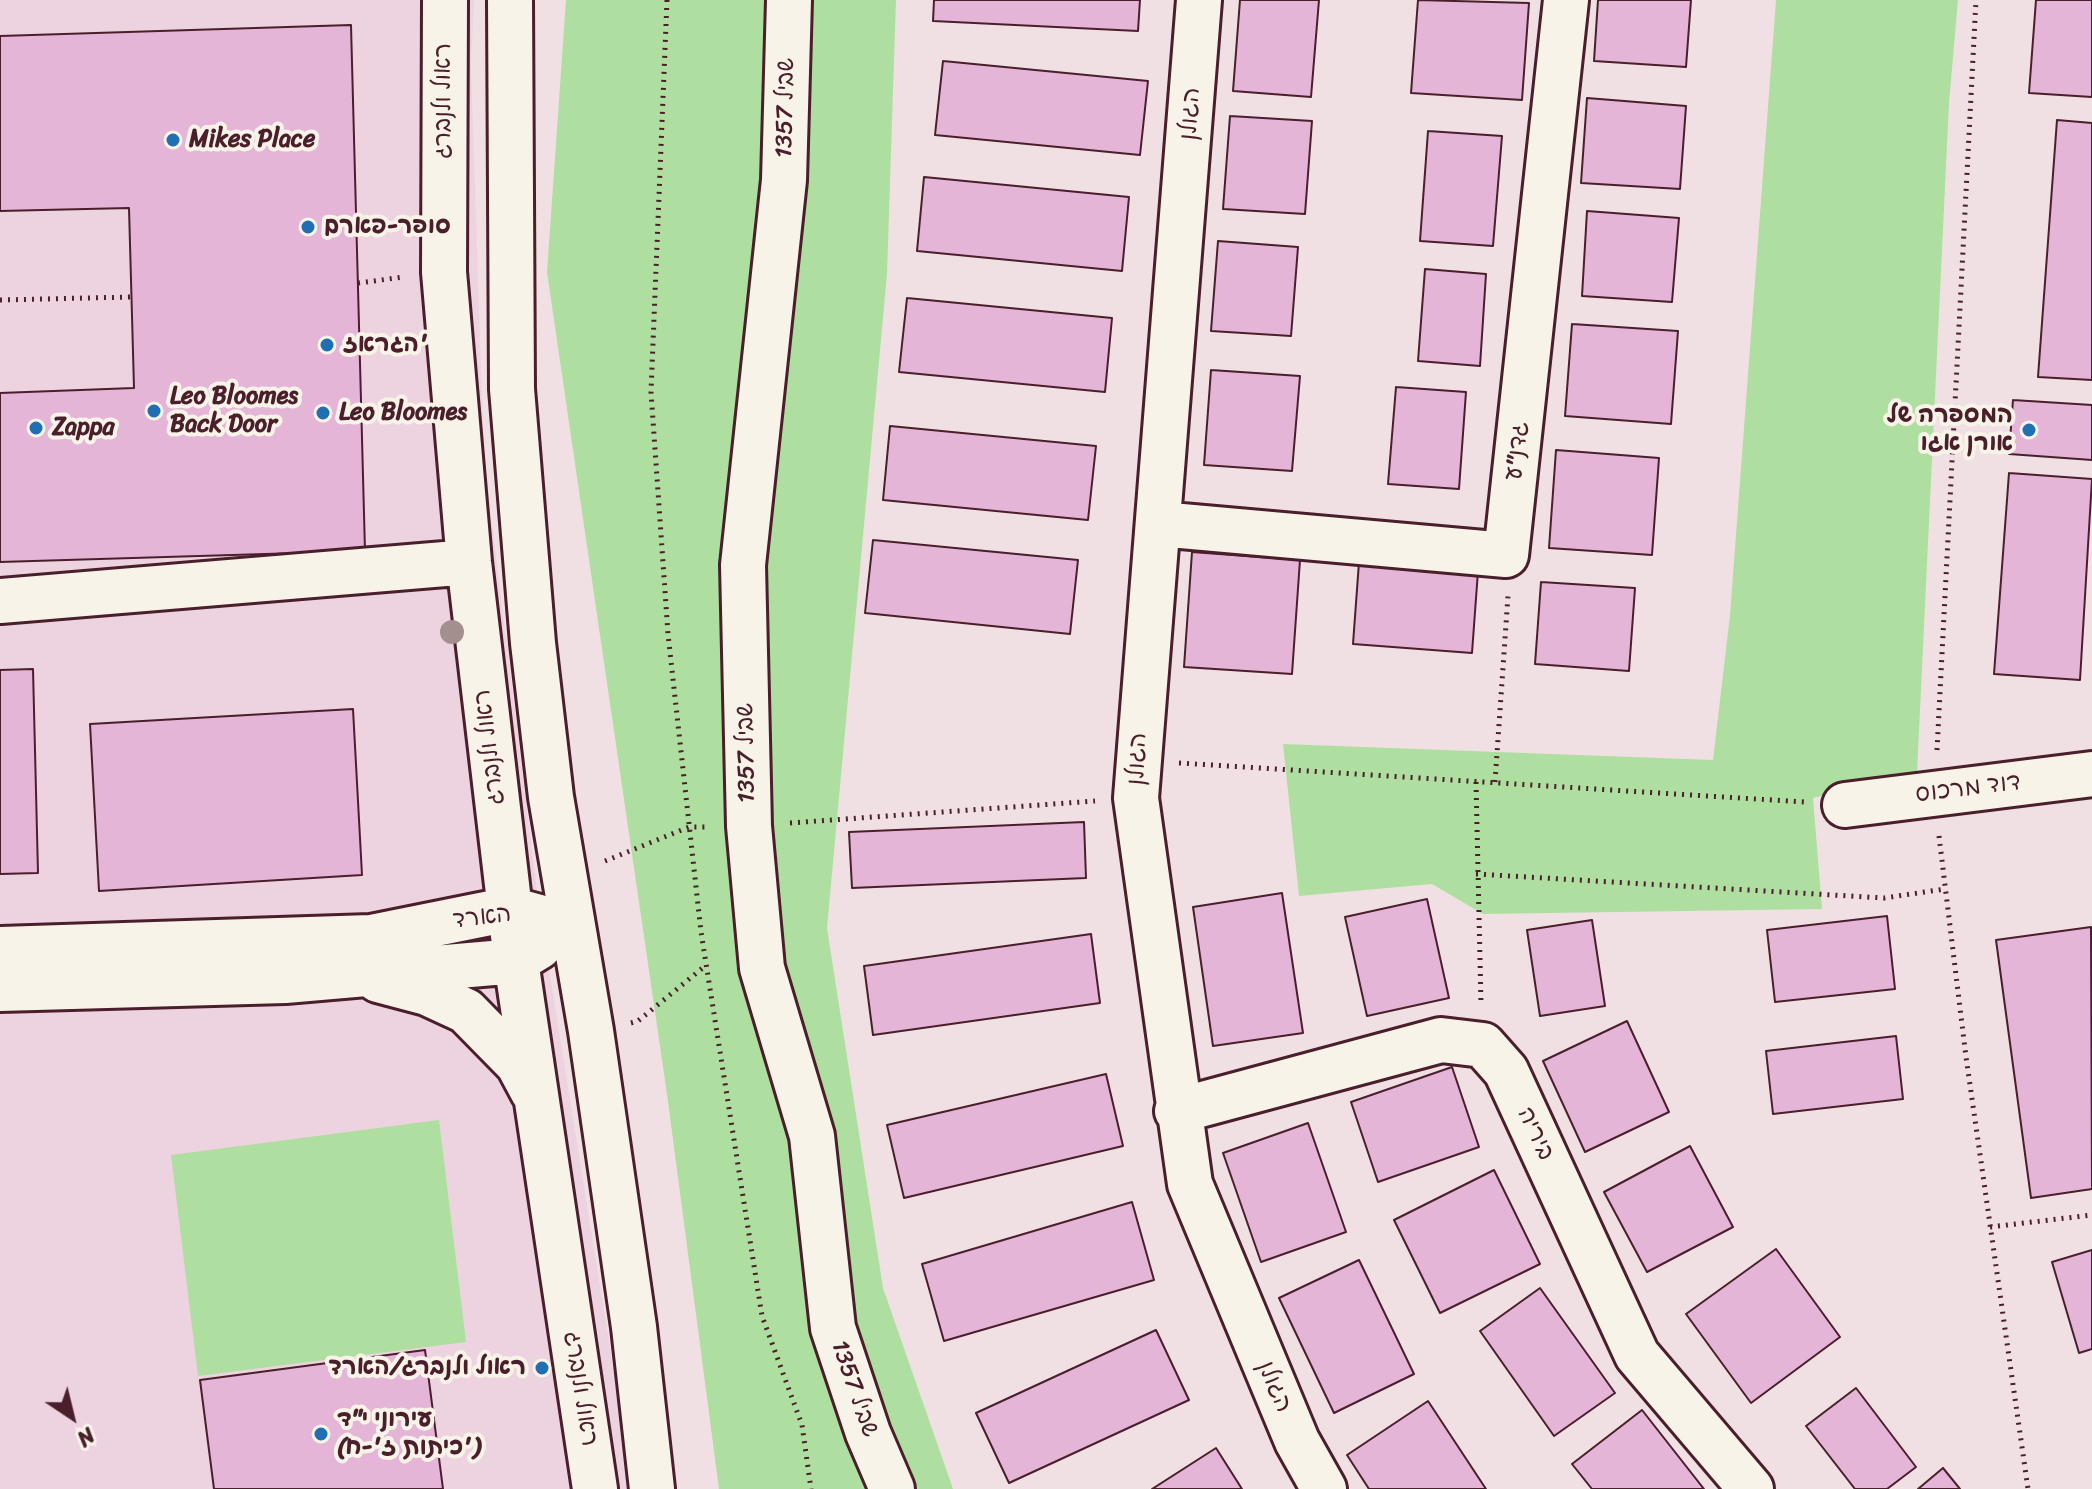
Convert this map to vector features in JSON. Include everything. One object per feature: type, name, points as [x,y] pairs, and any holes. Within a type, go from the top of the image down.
[{"type":"street","name":"ראול ולנברג","points":[[445,0],[444,272],[469,562],[516,961],[595,1489]]},
{"type":"street","points":[[510,0],[512,389],[533,643],[551,797],[591,1031],[634,1327],[652,1489]]},
{"type":"street","name":"שביל 1357","points":[[789,0],[784,180],[743,565],[749,826],[762,968],[812,1136],[833,1328],[868,1433],[892,1489]]},
{"type":"street","name":"הגולן","points":[[1199,0],[1136,779],[1177,1111],[1190,1184],[1297,1441],[1324,1489]]},
{"type":"street","name":"גדנ\"ע","points":[[1506,555],[1566,0]]},
{"type":"street","points":[[1159,524],[1506,555]]},
{"type":"street","points":[[0,601],[469,562]]},
{"type":"street","name":"דוד מרכוס","points":[[1845,805],[2092,774]]},
{"type":"street","name":"הארד","points":[[0,949],[371,937],[510,909],[572,927]]},
{"type":"street","name":"הארד","points":[[0,989],[285,981],[516,961],[572,927]]},
{"type":"street","points":[[354,973],[427,993],[466,1011],[518,1064],[536,1097]]},
{"type":"street","points":[[1177,1111],[1441,1040],[1483,1045]]},
{"type":"street","name":"ביריה","points":[[1483,1045],[1506,1071],[1637,1355],[1751,1489]]},
{"type":"path","points":[[667,0],[651,392],[668,634],[706,965],[762,1316],[802,1425],[811,1489]]},
{"type":"path","points":[[1976,0],[1935,792],[1990,1227],[2028,1489]]},
{"type":"path","points":[[0,300],[131,297]]},
{"type":"path","points":[[1495,782],[1510,569],[1506,555]]},
{"type":"path","points":[[562,860],[603,862],[689,827],[749,826],[1136,779],[1495,782],[1845,805]]},
{"type":"path","points":[[1476,782],[1476,874],[1483,1045]]},
{"type":"path","points":[[1476,874],[1884,898],[1945,889]]},
{"type":"path","points":[[591,1031],[638,1021],[706,965]]},
{"type":"path","points":[[1990,1227],[2092,1215]]},
{"type":"shaded area","points":[[0,0],[474,0],[471,64],[484,459],[539,907],[615,1379],[629,1489],[0,1489]]},
{"type":"green space","points":[[566,0],[896,0],[887,274],[827,928],[883,1288],[953,1489],[719,1489],[667,1094],[547,272]]},
{"type":"green space","points":[[1776,0],[1958,0],[1949,103],[1917,773],[1813,798],[1822,909],[1483,914],[1432,884],[1299,896],[1283,744],[1713,760],[1730,615]]},
{"type":"green space","points":[[439,1120],[466,1342],[198,1376],[171,1155]]},
{"type":"building","points":[[934,0],[1140,0],[1138,31],[933,21]]},
{"type":"building","points":[[1240,0],[1319,0],[1311,97],[1233,91]]},
{"type":"building","points":[[1418,0],[1529,3],[1522,100],[1411,93]]},
{"type":"building","points":[[1598,0],[1691,0],[1686,67],[1594,61]]},
{"type":"building","points":[[2036,0],[2092,0],[2092,97],[2029,93]]},
{"type":"building","points":[[351,25],[365,551],[0,562],[0,393],[134,388],[129,208],[0,211],[0,36]]},
{"type":"building","points":[[943,61],[1148,81],[1140,155],[935,135]]},
{"type":"building","points":[[1587,98],[1686,106],[1680,189],[1581,183]]},
{"type":"building","points":[[1230,116],[1312,121],[1305,214],[1223,209]]},
{"type":"building","points":[[2057,120],[2092,123],[2092,380],[2038,377]]},
{"type":"building","points":[[1428,131],[1502,136],[1493,246],[1420,241]]},
{"type":"building","points":[[924,177],[1129,197],[1122,271],[917,251]]},
{"type":"building","points":[[1587,211],[1679,218],[1672,302],[1582,296]]},
{"type":"building","points":[[1218,241],[1298,247],[1291,336],[1211,331]]},
{"type":"building","points":[[1425,269],[1486,274],[1480,366],[1418,361]]},
{"type":"building","points":[[907,298],[1112,318],[1105,392],[899,372]]},
{"type":"building","points":[[1572,324],[1678,331],[1671,424],[1565,416]]},
{"type":"building","points":[[1211,370],[1300,376],[1292,471],[1204,465]]},
{"type":"building","points":[[1396,387],[1466,392],[1459,489],[1388,484]]},
{"type":"building","points":[[2013,400],[2092,405],[2092,460],[2009,454]]},
{"type":"building","points":[[890,426],[1096,446],[1088,520],[883,500]]},
{"type":"building","points":[[1556,450],[1659,458],[1652,555],[1549,548]]},
{"type":"building","points":[[2009,473],[2092,479],[2080,680],[1994,674]]},
{"type":"building","points":[[873,540],[1078,560],[1070,634],[865,613]]},
{"type":"building","points":[[1192,552],[1300,560],[1292,674],[1184,667]]},
{"type":"building","points":[[1359,562],[1478,571],[1472,653],[1353,644]]},
{"type":"building","points":[[1541,582],[1635,588],[1629,671],[1535,664]]},
{"type":"building","points":[[33,669],[38,873],[0,874],[0,670]]},
{"type":"building","points":[[353,709],[362,875],[99,891],[90,724]]},
{"type":"building","points":[[1084,822],[1086,878],[852,888],[849,832]]},
{"type":"building","points":[[1282,893],[1303,1033],[1213,1046],[1193,907]]},
{"type":"building","points":[[1427,899],[1449,998],[1367,1016],[1345,917]]},
{"type":"building","points":[[1887,916],[1895,989],[1775,1002],[1767,930]]},
{"type":"building","points":[[1592,920],[1605,1006],[1540,1016],[1527,930]]},
{"type":"building","points":[[2091,927],[2092,1189],[2031,1198],[1996,940]]},
{"type":"building","points":[[1091,934],[1100,1003],[873,1035],[864,966]]},
{"type":"building","points":[[1627,1021],[1669,1112],[1585,1152],[1543,1061]]},
{"type":"building","points":[[1896,1036],[1903,1099],[1773,1114],[1766,1051]]},
{"type":"building","points":[[1452,1067],[1479,1147],[1378,1182],[1351,1102]]},
{"type":"building","points":[[1106,1074],[1123,1146],[904,1198],[887,1125]]},
{"type":"building","points":[[1308,1123],[1346,1232],[1261,1262],[1223,1153]]},
{"type":"building","points":[[1690,1146],[1733,1227],[1647,1272],[1604,1192]]},
{"type":"building","points":[[1494,1170],[1540,1264],[1440,1313],[1394,1220]]},
{"type":"building","points":[[1132,1202],[1154,1280],[944,1341],[922,1264]]},
{"type":"building","points":[[1776,1249],[1840,1337],[1751,1403],[1686,1314]]},
{"type":"building","points":[[2092,1250],[2092,1349],[2079,1353],[2052,1262]]},
{"type":"building","points":[[1359,1260],[1414,1374],[1334,1413],[1279,1298]]},
{"type":"building","points":[[1540,1288],[1615,1393],[1554,1436],[1480,1331]]},
{"type":"building","points":[[1156,1330],[1189,1400],[1009,1483],[976,1413]]},
{"type":"building","name":"עירוני י\"ד (כיתות ז'-ח')","points":[[425,1350],[443,1489],[214,1489],[200,1380]]},
{"type":"building","points":[[1856,1388],[1916,1467],[1887,1489],[1855,1489],[1806,1426]]},
{"type":"building","points":[[1428,1401],[1486,1489],[1369,1489],[1347,1455]]},
{"type":"building","points":[[1642,1410],[1704,1489],[1592,1489],[1572,1464]]},
{"type":"building","points":[[1216,1448],[1242,1489],[1152,1489]]},
{"type":"building","points":[[1943,1468],[1960,1489],[1918,1489]]},
{"type":"place","name":"Mikes Place","points":[[173,140]]},
{"type":"place","name":"סופר-פארם","points":[[308,227]]},
{"type":"place","name":"הגראז'","points":[[327,345]]},
{"type":"place","name":"Leo Bloomes Back Door","points":[[154,411]]},
{"type":"place","name":"Leo Bloomes","points":[[323,413]]},
{"type":"place","name":"Zappa","points":[[36,428]]},
{"type":"place","name":"המספרה של אורן אגו","points":[[2029,430]]},
{"type":"place","name":"ראול ולנברג/הארד","points":[[542,1368]]},
{"type":"place","name":"עירוני י\"ד (כיתות ז'-ח')","points":[[321,1434]]}]
